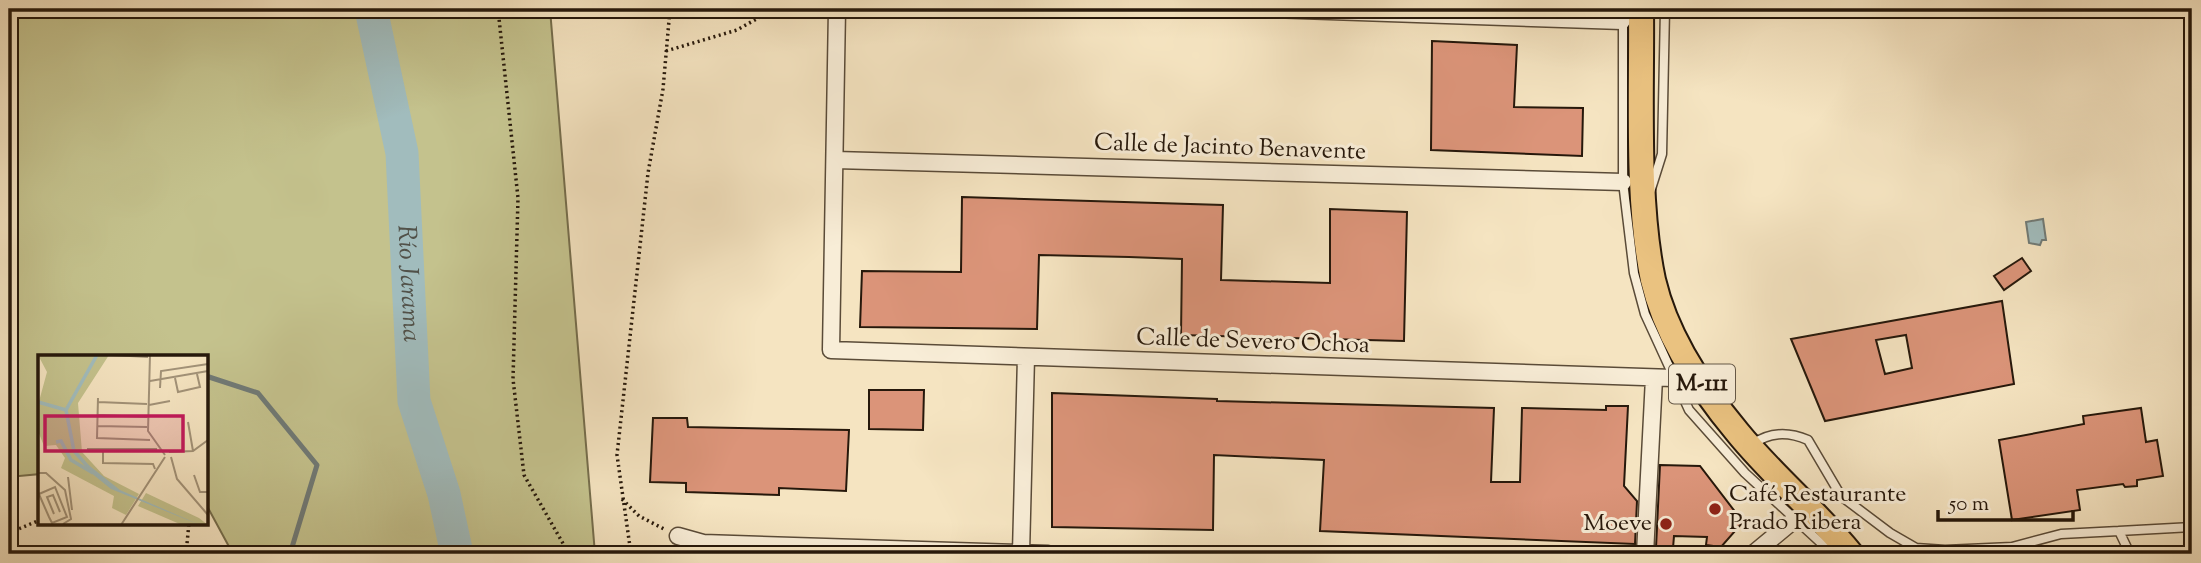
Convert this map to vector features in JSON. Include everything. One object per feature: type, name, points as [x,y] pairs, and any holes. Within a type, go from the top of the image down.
[{"type":"main road","name":"M-111","points":[[1629,13],[1654,282],[1670,328],[1713,402],[1833,542],[1851,554]]},
{"type":"main road","name":"M-111","points":[[1833,542],[1874,554]]},
{"type":"street","points":[[835,160],[837,9]]},
{"type":"street","points":[[1271,9],[1629,13]]},
{"type":"street","name":"Calle de Jacinto Benavente","points":[[835,160],[1623,182]]},
{"type":"street","name":"Calle de Severo Ochoa","points":[[835,160],[831,350],[1673,378]]},
{"type":"street","points":[[1021,554],[1026,357]]},
{"type":"street","points":[[1645,554],[1654,378]]},
{"type":"street","points":[[1753,554],[1794,520]]},
{"type":"street","points":[[678,536],[703,543],[919,553],[1048,554]]},
{"type":"lane","points":[[1645,200],[1654,183],[1662,154],[1665,9]]},
{"type":"lane","points":[[1629,13],[1623,182],[1634,273],[1645,314],[1689,410],[1715,441],[1794,520],[1833,542]]},
{"type":"lane","points":[[1749,446],[1765,435],[1772,434],[1797,435],[1808,440],[1841,496],[1890,533],[1916,548],[1945,551],[2012,547],[2061,534],[2192,527]]},
{"type":"lane","points":[[2119,531],[2130,554]]},
{"type":"path","points":[[498,9],[518,198],[513,379],[524,475],[569,554]]},
{"type":"path","points":[[631,554],[617,455],[627,341],[670,9]]},
{"type":"path","points":[[666,51],[737,30],[774,9]]},
{"type":"path","points":[[622,499],[639,516],[678,536]]},
{"type":"path","points":[[9,533],[38,521]]},
{"type":"path","points":[[186,554],[189,524]]},
{"type":"shaded area","points":[[9,9],[550,9],[595,554],[233,554],[208,508],[208,355],[38,355],[38,474],[9,477]]},
{"type":"water","points":[[2043,219],[2046,240],[2042,240],[2040,245],[2029,243],[2026,222]]},
{"type":"building","points":[[1432,41],[1517,45],[1514,107],[1583,108],[1582,156],[1431,150]]},
{"type":"building","points":[[962,197],[1223,205],[1221,280],[1330,283],[1330,209],[1407,212],[1404,341],[1181,335],[1182,259],[1129,257],[1039,255],[1037,329],[860,327],[862,271],[961,272]]},
{"type":"building","points":[[2022,258],[2031,271],[2004,290],[1994,276]]},
{"type":"building","points":[[2002,301],[2014,384],[1825,421],[1791,339]],"holes":[[[1906,335],[1912,368],[1885,374],[1876,340]]]},
{"type":"building","points":[[869,390],[924,390],[923,430],[869,429]]},
{"type":"building","points":[[1052,393],[1217,401],[1494,408],[1491,482],[1520,482],[1522,408],[1606,410],[1606,406],[1628,406],[1624,486],[1637,501],[1635,544],[1320,531],[1324,460],[1214,455],[1213,530],[1052,527]]},
{"type":"building","points":[[2141,408],[2146,442],[2157,440],[2163,476],[2137,480],[2137,486],[2125,487],[2123,484],[2077,490],[2080,510],[2012,520],[1999,440],[2084,424],[2083,416]]},
{"type":"building","points":[[653,418],[687,418],[688,427],[849,430],[846,491],[779,488],[779,495],[686,492],[686,483],[650,482]]},
{"type":"building","points":[[1660,465],[1700,466],[1743,522],[1721,547],[1706,545],[1707,537],[1674,536],[1673,548],[1656,548]]},
{"type":"waterway","name":"Río Jarama","points":[[371,9],[402,153],[414,401],[444,494],[457,554]]},
{"type":"waterway","points":[[208,377],[258,393],[317,465],[290,554]]},
{"type":"place","name":"Café Restaurante Prado Ribera","points":[[1715,509]]},
{"type":"place","name":"Moeve","points":[[1666,524]]}]
